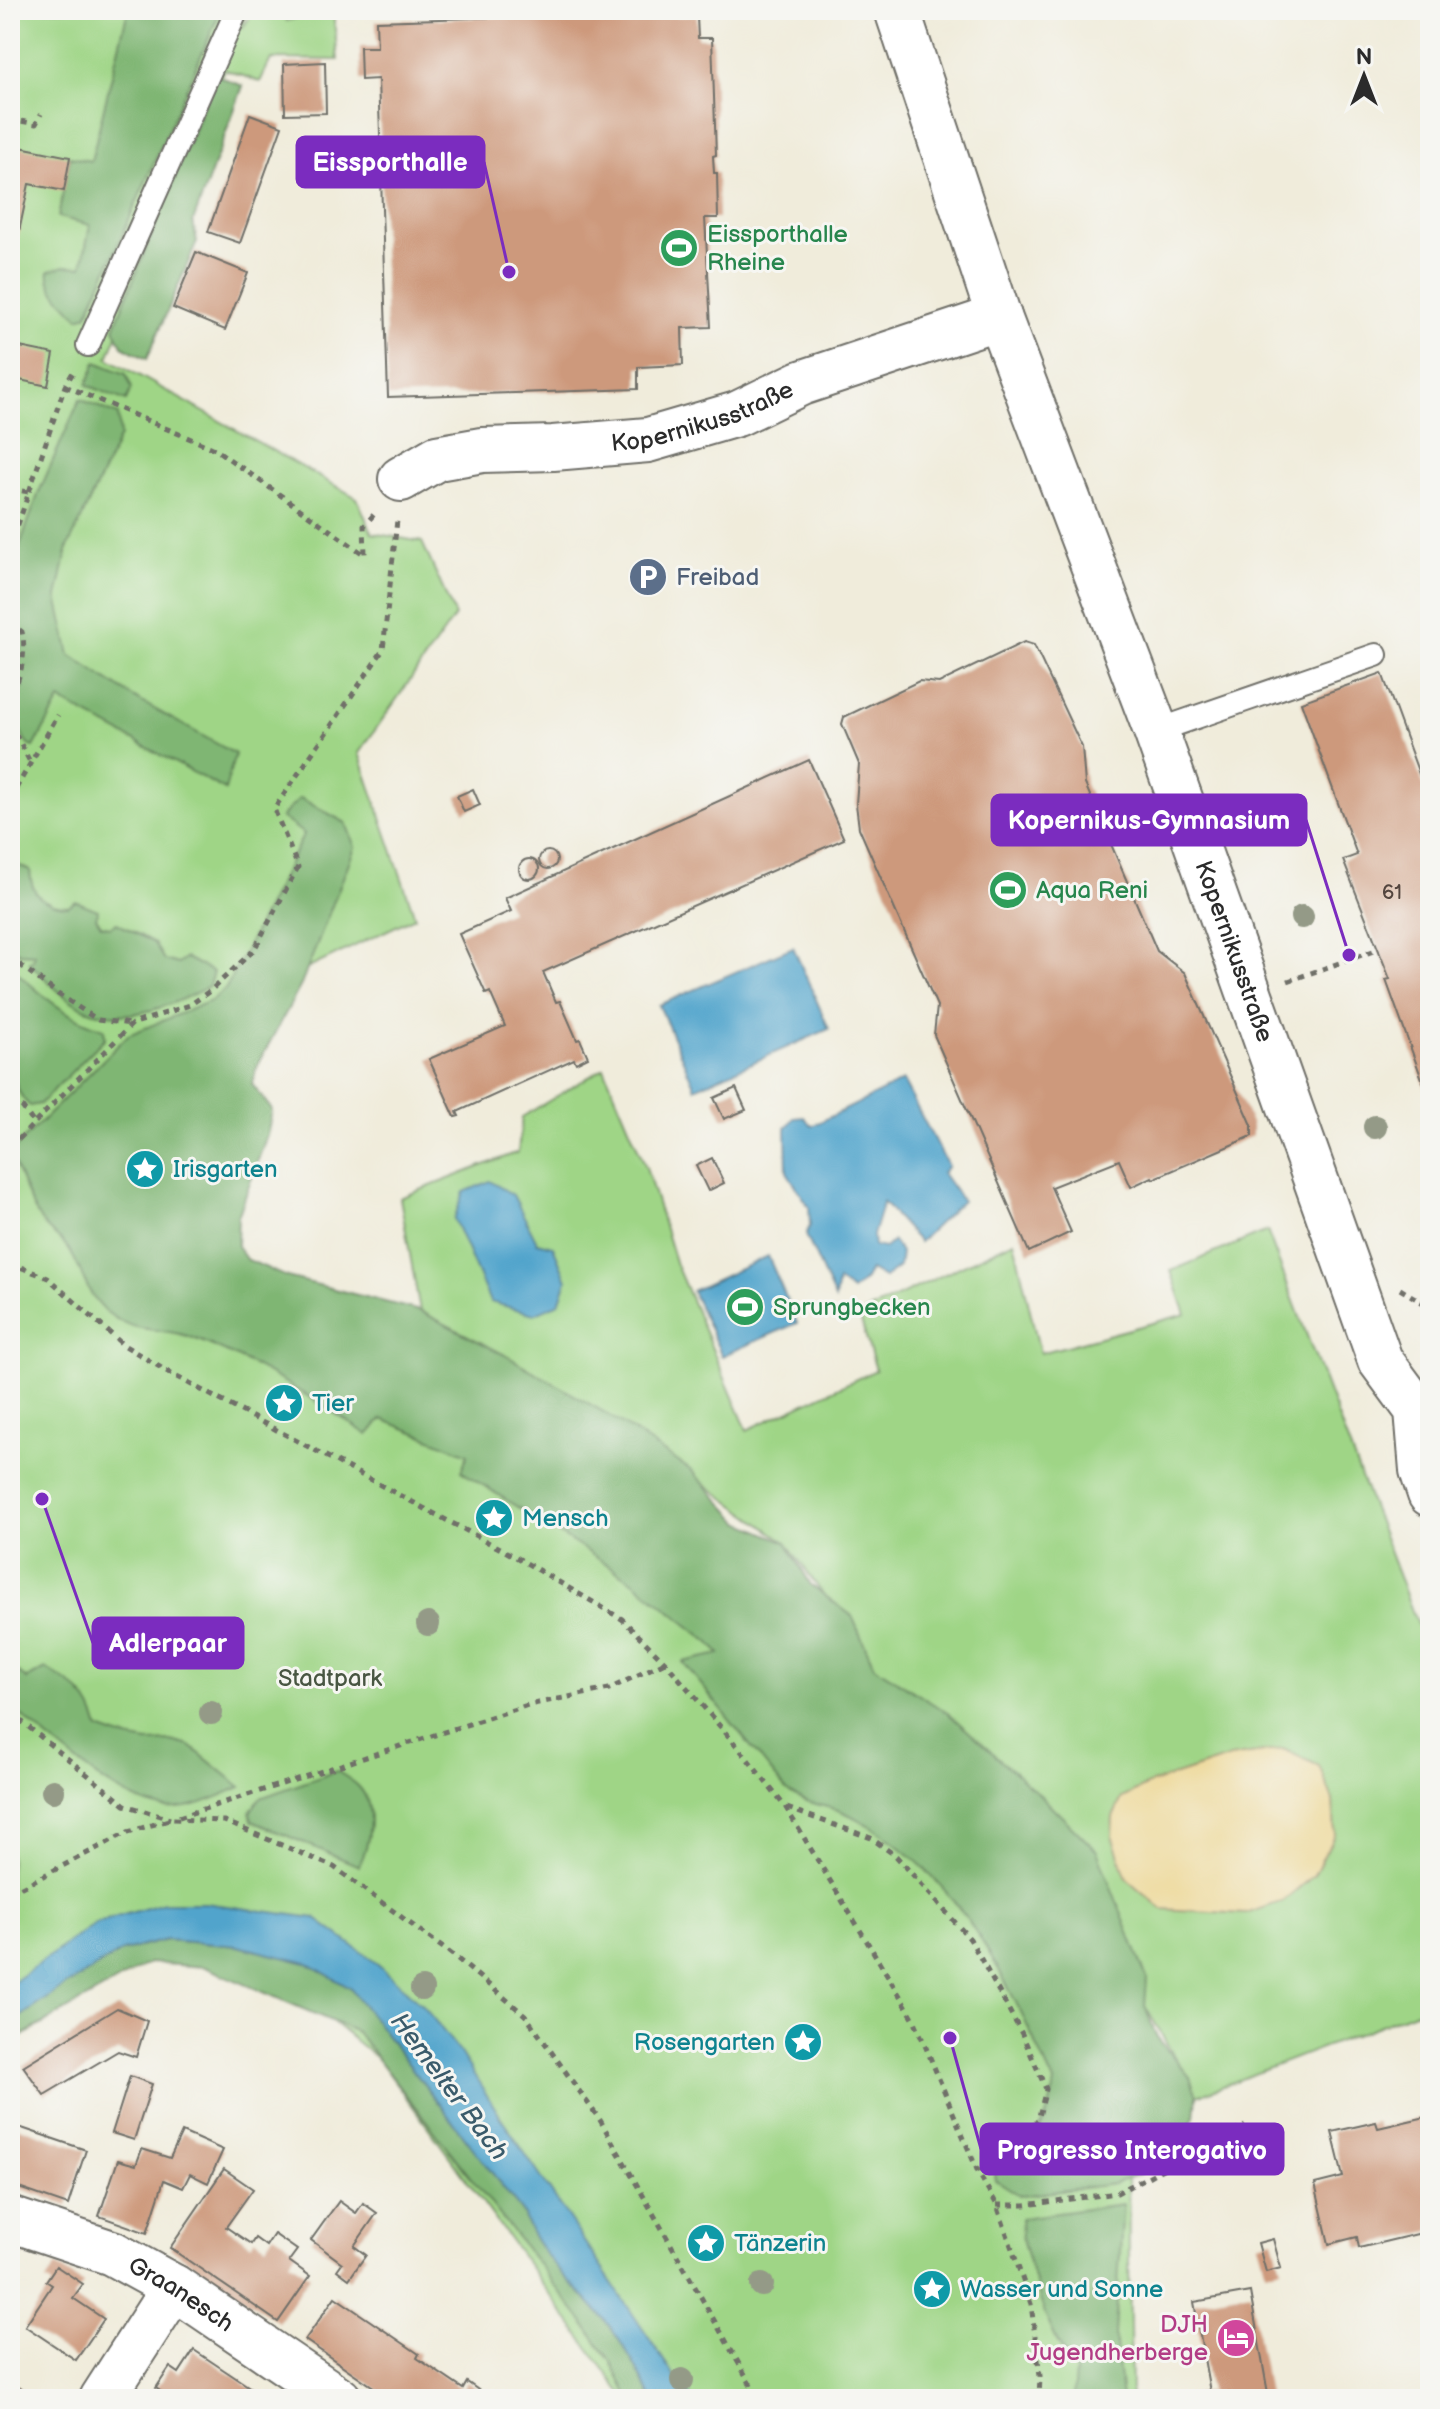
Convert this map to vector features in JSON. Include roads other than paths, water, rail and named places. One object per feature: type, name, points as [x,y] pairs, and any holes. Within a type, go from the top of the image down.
[{"type":"street","name":"Kopernikusstraße","points":[[897,10],[999,317],[1156,731],[1380,1360],[1424,1408],[1422,1470],[1430,1494]]},
{"type":"street","name":"Kopernikusstraße","points":[[401,479],[437,458],[482,450],[648,440],[737,414],[801,383],[999,317]]},
{"type":"street","name":"Graanesch","points":[[10,2219],[112,2253],[174,2287],[339,2399]]},
{"type":"street","points":[[102,2399],[174,2287]]},
{"type":"lane","points":[[88,345],[237,10]]},
{"type":"lane","points":[[1156,731],[1376,655]]},
{"type":"water","points":[[793,947],[829,1029],[695,1088],[659,1005]]},
{"type":"water","points":[[903,1081],[948,1166],[942,1173],[962,1201],[919,1242],[883,1202],[873,1235],[874,1246],[885,1248],[893,1241],[901,1253],[899,1267],[884,1278],[870,1270],[865,1280],[852,1291],[838,1281],[835,1299],[806,1235],[810,1225],[809,1207],[787,1172],[786,1128],[794,1118],[804,1117],[812,1126]]},
{"type":"water","points":[[490,1181],[513,1195],[537,1242],[553,1246],[567,1280],[559,1303],[534,1314],[490,1302],[454,1219],[464,1192]]},
{"type":"water","name":"Sprungbecken","points":[[768,1256],[797,1323],[722,1356],[692,1291]]},
{"type":"water","name":"Hemelter Bach","points":[[164,1903],[205,1903],[315,1918],[379,1965],[425,2008],[459,2051],[683,2389],[693,2399],[652,2399],[632,2360],[608,2324],[548,2258],[529,2229],[523,2213],[350,1988],[307,1963],[238,1946],[166,1940],[123,1951],[10,2024],[10,1984],[96,1923]]},
{"type":"place","name":"Eissporthalle Rheine","points":[[679,248]]},
{"type":"place","name":"Eissporthalle","points":[[509,272]]},
{"type":"place","name":"Freibad","points":[[648,577]]},
{"type":"place","name":"Aqua Reni","points":[[1008,890]]},
{"type":"place","name":"Kopernikus-Gymnasium","points":[[1349,955]]},
{"type":"place","name":"Irisgarten","points":[[145,1169]]},
{"type":"place","name":"Sprungbecken","points":[[745,1307]]},
{"type":"place","name":"Tier","points":[[284,1403]]},
{"type":"place","name":"Adlerpaar","points":[[42,1499]]},
{"type":"place","name":"Mensch","points":[[494,1518]]},
{"type":"place","name":"Progresso Interogativo","points":[[950,2038]]},
{"type":"place","name":"Rosengarten","points":[[803,2042]]},
{"type":"place","name":"Tänzerin","points":[[706,2243]]},
{"type":"place","name":"Wasser und Sonne","points":[[932,2289]]},
{"type":"place","name":"DJH Jugendherberge","points":[[1236,2338]]},
{"type":"park label","name":"Stadtpark","points":[[330,1678]]}]
